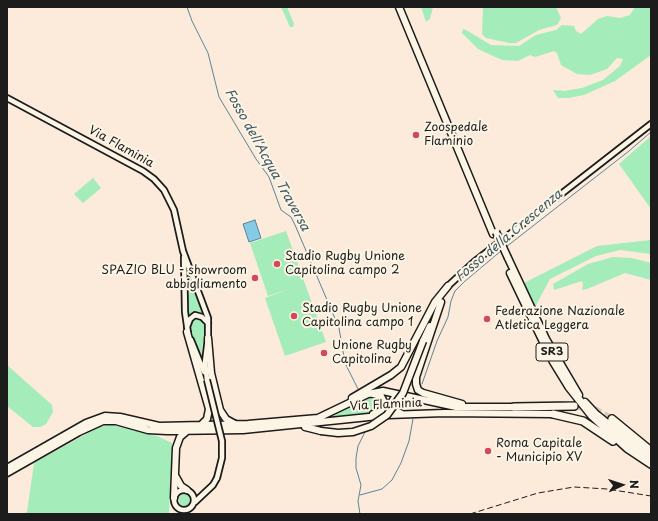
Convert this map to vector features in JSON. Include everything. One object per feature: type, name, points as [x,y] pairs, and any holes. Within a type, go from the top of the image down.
[{"type":"highway","name":"SR3","points":[[553,361],[582,404],[598,422],[627,448],[651,464]]},
{"type":"highway","points":[[514,407],[574,406]]},
{"type":"highway","points":[[554,414],[586,423],[627,448]]},
{"type":"highway","name":"SR3","points":[[598,416],[638,449],[651,457]]},
{"type":"highway","points":[[612,420],[651,451]]},
{"type":"main road","name":"SR3","points":[[399,7],[445,116],[456,136],[535,328],[553,361]]},
{"type":"main road","name":"SR3","points":[[506,259],[555,356],[578,393],[598,416]]},
{"type":"main road","points":[[416,377],[448,286]]},
{"type":"main road","points":[[342,407],[350,399],[397,371],[408,355],[436,302],[448,286]]},
{"type":"main road","points":[[298,425],[321,431],[338,433],[356,431],[373,424],[387,415],[403,393],[423,342],[442,302]]},
{"type":"main road","points":[[187,330],[209,409],[207,419],[200,426]]},
{"type":"main road","points":[[208,338],[211,373],[220,410],[226,419],[241,425]]},
{"type":"main road","points":[[408,355],[414,366],[416,384],[421,393],[475,408]]},
{"type":"main road","name":"Via Flaminia","points":[[7,468],[98,417],[117,417],[159,426],[241,425],[318,418],[368,394],[388,391],[452,406],[475,408],[514,407]]},
{"type":"main road","points":[[366,417],[380,412],[385,405],[384,399],[380,396],[368,394]]},
{"type":"main road","points":[[406,415],[394,410],[391,406],[392,401],[397,397],[411,397]]},
{"type":"main road","name":"Via Flaminia","points":[[7,473],[100,422],[112,421],[148,430],[167,432],[243,430],[366,417],[406,415],[514,413],[554,414]]},
{"type":"main road","points":[[176,448],[180,437],[187,431]]},
{"type":"main road","points":[[167,432],[174,438],[176,448],[174,498]]},
{"type":"main road","points":[[175,473],[180,484],[189,491]]},
{"type":"street","name":"Via Flaminia","points":[[7,98],[139,168],[154,179],[166,193],[174,210],[183,252],[206,312],[208,324],[205,359],[207,380]]},
{"type":"street","points":[[448,286],[474,262],[651,124]]},
{"type":"street","name":"Via Flaminia","points":[[183,252],[187,330],[207,380],[222,441],[222,458],[217,478],[194,502]]},
{"type":"street","points":[[187,330],[190,319],[196,315],[203,318],[208,324]]},
{"type":"street","points":[[189,491],[194,497],[194,502],[191,508],[183,510],[176,506],[174,498],[180,491],[189,491],[206,491]]},
{"type":"green space","points":[[281,7],[287,7],[294,24],[293,27],[290,27]]},
{"type":"green space","points":[[421,7],[433,7],[430,19],[426,22]]},
{"type":"green space","points":[[483,7],[556,7],[561,18],[557,25],[539,30],[516,43],[509,43],[486,38],[482,34]]},
{"type":"green space","points":[[635,7],[651,7],[651,55],[615,81],[584,95],[568,98],[558,98],[553,90],[564,91],[582,88],[603,80],[620,66],[623,59],[617,58],[607,69],[590,75],[577,74],[561,65],[557,53],[554,51],[535,57],[530,55],[518,61],[502,60],[478,49],[462,33],[463,29],[466,30],[491,45],[519,46],[536,35],[556,30],[562,25],[574,26],[576,31],[581,34],[598,19],[607,16],[620,18],[630,15]]},
{"type":"green space","points":[[651,136],[651,209],[619,164]]},
{"type":"green space","points":[[93,178],[101,188],[83,203],[74,194]]},
{"type":"green space","points":[[286,231],[326,342],[285,356],[265,298],[290,289],[268,296],[250,243]]},
{"type":"green space","points":[[651,240],[651,254],[620,250],[596,256],[550,279],[535,307],[524,283],[597,246]]},
{"type":"green space","points":[[613,257],[632,258],[651,263],[651,280],[625,273],[587,289],[582,290],[582,281],[554,290],[553,284],[588,264]]},
{"type":"green space","points":[[187,272],[205,316],[200,314],[187,321]]},
{"type":"green space","points":[[197,318],[201,319],[205,326],[201,358],[189,327],[190,322]]},
{"type":"green space","points":[[7,365],[52,405],[53,412],[46,424],[40,427],[33,427],[7,406]]},
{"type":"green space","points":[[377,397],[382,402],[382,407],[372,413],[326,419],[369,398]]},
{"type":"green space","points":[[111,425],[157,436],[172,443],[169,514],[22,514],[27,512],[34,463],[99,427]]},
{"type":"green space","points":[[183,494],[187,494],[191,500],[187,506],[183,506],[179,502],[179,498]]},
{"type":"water","points":[[255,220],[261,238],[249,242],[243,224]]},
{"type":"waterway","name":"Fosso dell'Acqua Traversa","points":[[187,7],[192,21],[208,53],[219,97],[256,159],[269,177],[281,210],[291,217],[295,225],[339,328],[345,363],[358,389]]},
{"type":"waterway","name":"Fosso della Crescenza","points":[[506,247],[629,151],[651,132]]},
{"type":"waterway","name":"Fosso della Crescenza","points":[[422,384],[437,341],[448,317],[451,301],[455,291],[502,250]]},
{"type":"waterway","name":"Fosso della Crescenza","points":[[360,495],[382,489],[392,480],[401,463],[409,441],[413,419]]},
{"type":"waterway","name":"Fosso dell'Acqua Traversa","points":[[360,514],[358,501],[361,485],[356,468],[356,458],[358,446],[366,430]]},
{"type":"tunnel","points":[[574,406],[592,408],[612,419]]},
{"type":"railway","points":[[470,514],[538,493],[574,487],[607,489],[651,496]]},
{"type":"place","name":"Zoospedale Flaminio","points":[[416,135]]},
{"type":"place","name":"Stadio Rugby Unione Capitolina campo 2","points":[[277,264]]},
{"type":"place","name":"SPAZIO BLU - showroom abbigliamento","points":[[255,278]]},
{"type":"place","name":"Stadio Rugby Unione Capitolina campo 1","points":[[294,316]]},
{"type":"place","name":"Federazione Nazionale Atletica Leggera","points":[[487,319]]},
{"type":"place","name":"Unione Rugby Capitolina","points":[[324,353]]},
{"type":"place","name":"Roma Capitale - Municipio XV","points":[[488,451]]}]
